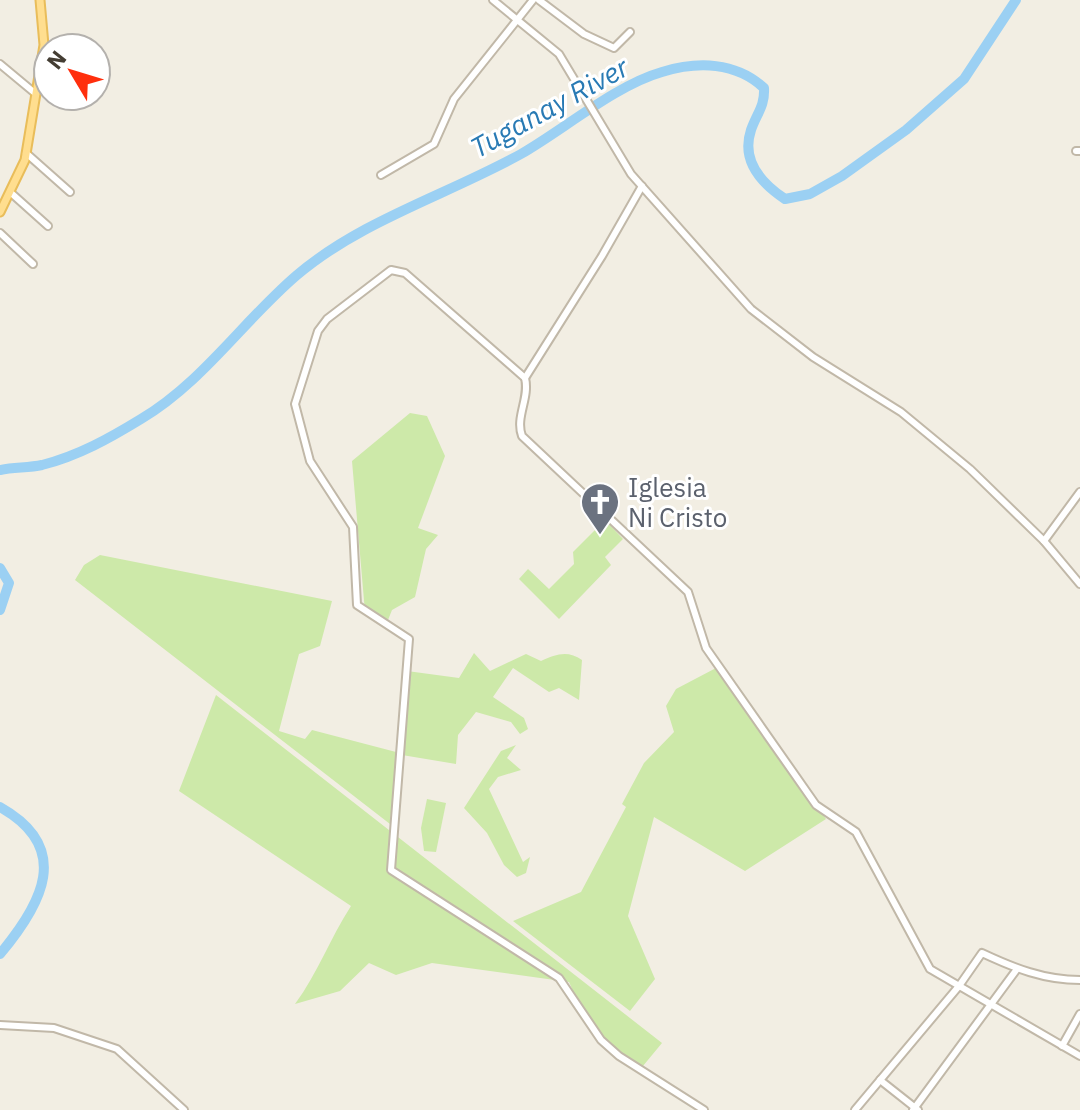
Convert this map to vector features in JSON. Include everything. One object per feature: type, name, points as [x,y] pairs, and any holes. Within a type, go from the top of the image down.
[{"type":"main road","points":[[40,0],[45,32]]},
{"type":"main road","points":[[0,212],[24,166],[33,112]]},
{"type":"street","points":[[493,0],[559,54],[642,186],[751,309],[813,357],[901,412],[970,469],[1044,541],[1080,584]]},
{"type":"street","points":[[381,175],[434,144],[454,99],[536,0],[584,34],[614,48],[630,32]]},
{"type":"street","points":[[0,64],[32,91]]},
{"type":"street","points":[[26,153],[70,192]]},
{"type":"street","points":[[525,378],[642,186]]},
{"type":"street","points":[[10,192],[48,226]]},
{"type":"street","points":[[0,233],[33,264]]},
{"type":"street","points":[[704,1110],[619,1056],[601,1040],[559,978],[395,875],[390,866],[409,639],[362,609],[355,600],[353,527],[317,475],[304,449],[295,404],[296,393],[322,325],[391,270],[405,273],[525,378],[527,387],[520,420],[522,436],[688,592],[706,648],[816,805],[856,832],[930,969],[1080,1056]]},
{"type":"street","points":[[1044,541],[1080,492]]},
{"type":"street","points":[[855,1110],[959,986],[982,953],[1017,969],[1055,980],[1080,980]]},
{"type":"street","points":[[880,1080],[915,1109],[1017,969]]},
{"type":"street","points":[[1062,1046],[1080,1014]]},
{"type":"street","points":[[0,1025],[54,1028],[117,1049],[184,1110]]},
{"type":"green space","points":[[410,413],[427,416],[445,456],[418,528],[438,535],[426,549],[415,597],[392,610],[388,620],[365,612],[352,461]]},
{"type":"green space","points":[[605,520],[623,539],[605,557],[611,565],[559,619],[519,579],[528,569],[549,589],[574,564],[573,552]]},
{"type":"green space","points":[[100,555],[332,601],[320,646],[299,654],[279,731],[305,739],[312,730],[396,752],[407,671],[459,678],[474,653],[490,671],[526,654],[541,661],[562,654],[577,657],[582,660],[579,700],[559,688],[549,692],[513,668],[493,697],[524,718],[528,729],[520,734],[511,722],[476,712],[458,735],[456,764],[396,754],[390,824],[75,580],[84,565]]},
{"type":"green space","points":[[716,668],[826,819],[745,871],[654,817],[628,916],[655,979],[630,1011],[513,921],[581,892],[626,807],[622,804],[644,763],[674,732],[666,706],[676,689]]},
{"type":"green space","points":[[216,695],[662,1043],[638,1072],[602,1044],[582,1012],[569,982],[432,963],[396,975],[369,963],[340,991],[295,1004],[351,906],[179,791]]},
{"type":"green space","points":[[516,745],[507,758],[521,770],[498,777],[489,789],[523,862],[530,857],[526,873],[517,877],[504,865],[487,833],[464,808],[501,751]]},
{"type":"green space","points":[[427,799],[446,803],[436,852],[424,851],[421,828]]},
{"type":"waterway","name":"Tuganay River","points":[[0,470],[37,466],[68,457],[129,426],[184,387],[277,293],[322,256],[377,223],[521,154],[608,97],[644,78],[676,68],[703,65],[729,69],[753,79],[764,88],[762,105],[749,141],[755,170],[768,186],[785,199],[810,194],[842,176],[906,130],[964,79],[1016,0]]},
{"type":"waterway","name":"Tuganay River","points":[[0,568],[9,583],[0,610]]},
{"type":"waterway","name":"Tuganay River","points":[[0,807],[23,823],[37,840],[43,858],[43,877],[38,896],[28,916],[0,954]]},
{"type":"place","name":"Iglesia Ni Cristo","points":[[600,536]]}]
